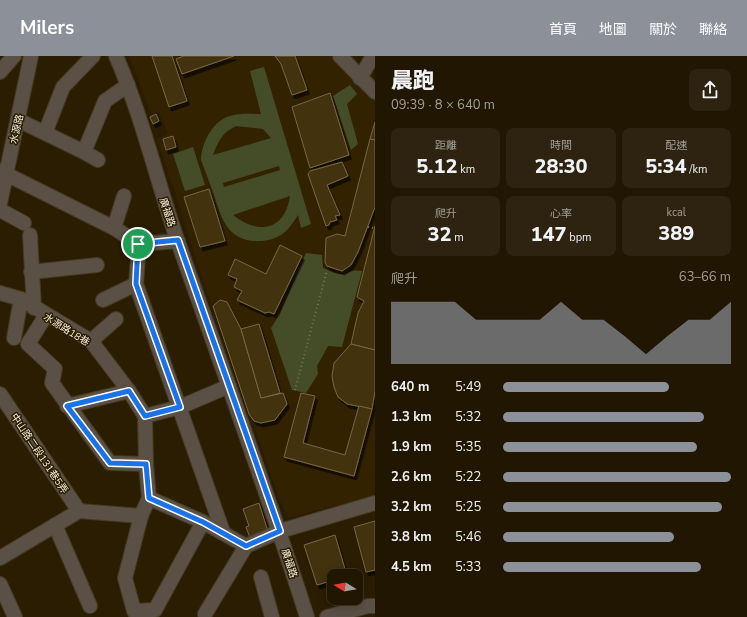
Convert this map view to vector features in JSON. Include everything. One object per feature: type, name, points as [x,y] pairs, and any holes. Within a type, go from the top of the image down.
[{"type":"street","points":[[1,68],[14,56]]},
{"type":"street","name":"水源路","points":[[0,203],[3,173],[18,120],[31,56]]},
{"type":"street","points":[[45,133],[63,87],[93,56]]},
{"type":"street","name":"廣福路","points":[[116,56],[128,85],[178,240],[280,531],[307,617]]},
{"type":"street","points":[[340,56],[375,92]]},
{"type":"street","points":[[360,78],[373,56]]},
{"type":"street","points":[[84,152],[105,100],[128,85]]},
{"type":"street","points":[[18,120],[98,160]]},
{"type":"street","points":[[3,173],[114,228],[138,244],[178,240]]},
{"type":"street","points":[[114,228],[124,196]]},
{"type":"street","points":[[0,210],[27,229],[32,272],[40,311],[28,344],[55,369],[52,383],[67,406],[110,463],[146,464]]},
{"type":"street","points":[[138,244],[136,284],[224,532]]},
{"type":"street","points":[[32,272],[98,265]]},
{"type":"street","points":[[103,300],[136,284]]},
{"type":"street","name":"水源路18巷","points":[[0,293],[20,299],[91,341],[129,391],[145,416]]},
{"type":"street","points":[[14,338],[20,299]]},
{"type":"street","points":[[91,341],[116,319]]},
{"type":"street","points":[[203,522],[155,610],[134,611],[126,578],[141,516],[149,498],[146,464],[145,416],[180,407],[229,386]]},
{"type":"street","points":[[67,406],[129,391]]},
{"type":"street","name":"中山路二段131巷5弄","points":[[0,394],[79,511]]},
{"type":"street","points":[[149,498],[224,532],[246,546]]},
{"type":"street","points":[[205,614],[246,546],[280,531],[375,503]]},
{"type":"street","points":[[0,558],[79,511],[141,516]]},
{"type":"street","points":[[54,525],[90,606]]},
{"type":"street","points":[[260,578],[272,617]]},
{"type":"street","points":[[0,584],[15,617]]},
{"type":"street","points":[[327,617],[368,606],[375,606]]},
{"type":"path","points":[[368,227],[374,228]]},
{"type":"path","points":[[295,390],[327,270]]},
{"type":"shaded area","points":[[129,56],[332,56],[375,100],[375,495],[288,518],[280,501],[197,262],[157,139],[168,134],[158,111],[151,114]]},
{"type":"green space","points":[[264,67],[311,224],[301,228],[298,215],[284,233],[269,240],[262,241],[250,241],[241,238],[233,233],[228,227],[223,220],[201,160],[203,147],[206,140],[213,127],[218,122],[224,118],[234,115],[261,114],[250,71]],"holes":[[[236,126],[263,129],[271,138],[213,155],[222,138],[231,128]],[[279,166],[280,170],[224,187],[223,183]],[[290,196],[287,208],[282,217],[276,223],[269,226],[261,227],[252,225],[233,215]]]},
{"type":"green space","points":[[350,85],[357,94],[347,104],[358,144],[351,150],[333,96]]},
{"type":"green space","points":[[193,147],[205,185],[185,191],[173,154]]},
{"type":"green space","points":[[306,253],[322,255],[323,268],[335,273],[342,274],[353,271],[362,271],[342,347],[328,346],[317,366],[318,374],[306,393],[292,390],[271,328],[280,314]]},
{"type":"building","points":[[152,56],[172,56],[187,101],[169,107]]},
{"type":"building","points":[[184,56],[234,56],[182,74],[176,59]]},
{"type":"building","points":[[275,56],[295,56],[307,90],[292,95],[281,64]]},
{"type":"building","points":[[330,93],[349,155],[310,168],[292,107]]},
{"type":"building","points":[[156,114],[159,121],[153,124],[150,117]]},
{"type":"building","points":[[375,122],[375,140],[370,139]]},
{"type":"building","points":[[173,136],[176,147],[166,150],[163,139]]},
{"type":"building","points":[[370,139],[375,140],[375,207],[358,252],[351,265],[342,271],[327,266],[325,262],[326,238],[337,234],[345,236]]},
{"type":"building","points":[[342,162],[348,176],[327,185],[340,215],[335,216],[337,220],[330,222],[329,225],[326,226],[308,174],[310,171]]},
{"type":"building","points":[[209,189],[225,241],[200,247],[184,197]]},
{"type":"building","points":[[375,226],[375,350],[351,344],[358,313],[364,301],[357,297]]},
{"type":"building","points":[[280,245],[302,256],[274,314],[269,312],[265,313],[237,300],[242,291],[234,287],[237,279],[228,275],[235,259],[266,274]]},
{"type":"building","points":[[220,300],[227,302],[241,329],[261,398],[283,393],[287,404],[275,420],[261,423],[254,421],[249,414],[213,306]]},
{"type":"building","points":[[259,324],[280,393],[261,398],[241,329]]},
{"type":"building","points":[[351,344],[375,350],[375,391],[372,409],[347,404],[338,397],[334,387],[332,376],[334,363]]},
{"type":"building","points":[[301,393],[315,396],[303,443],[345,455],[359,406],[372,409],[354,476],[284,457]]},
{"type":"building","points":[[259,503],[268,532],[250,538],[246,527],[249,526],[243,509]]},
{"type":"building","points":[[375,521],[375,570],[366,572],[354,527]]},
{"type":"building","points":[[335,535],[345,569],[327,569],[327,582],[317,585],[304,545]]},
{"type":"route","points":[[178,240],[280,531],[246,546],[224,532],[149,498],[146,464],[110,463],[67,406],[129,391],[145,416],[180,407],[136,284],[138,244],[154,241],[178,240]]}]
